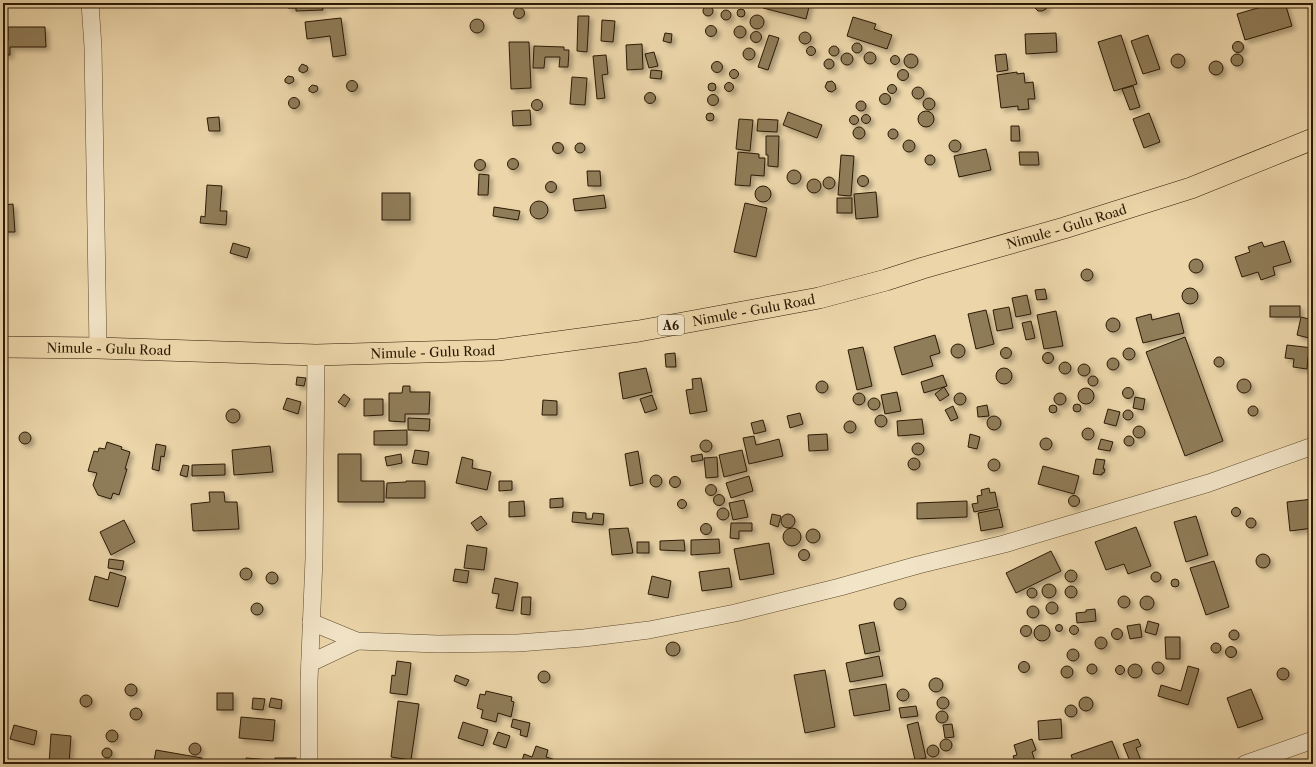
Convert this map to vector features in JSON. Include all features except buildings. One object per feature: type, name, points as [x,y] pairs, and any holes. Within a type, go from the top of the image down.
[{"type":"main road","name":"Nimule - Gulu Road","points":[[3,347],[98,348],[316,356],[498,350],[639,331],[819,298],[886,280],[1064,228],[1191,188],[1313,140]]},
{"type":"street","points":[[90,3],[93,48],[98,348]]},
{"type":"street","points":[[309,764],[311,622],[314,559],[316,356]]},
{"type":"street","points":[[311,622],[357,641],[438,644],[518,643],[584,638],[649,630],[735,612],[840,587],[918,565],[1004,544],[1209,483],[1313,446]]},
{"type":"street","points":[[310,663],[357,641]]},
{"type":"street","points":[[1245,764],[1313,740]]}]
